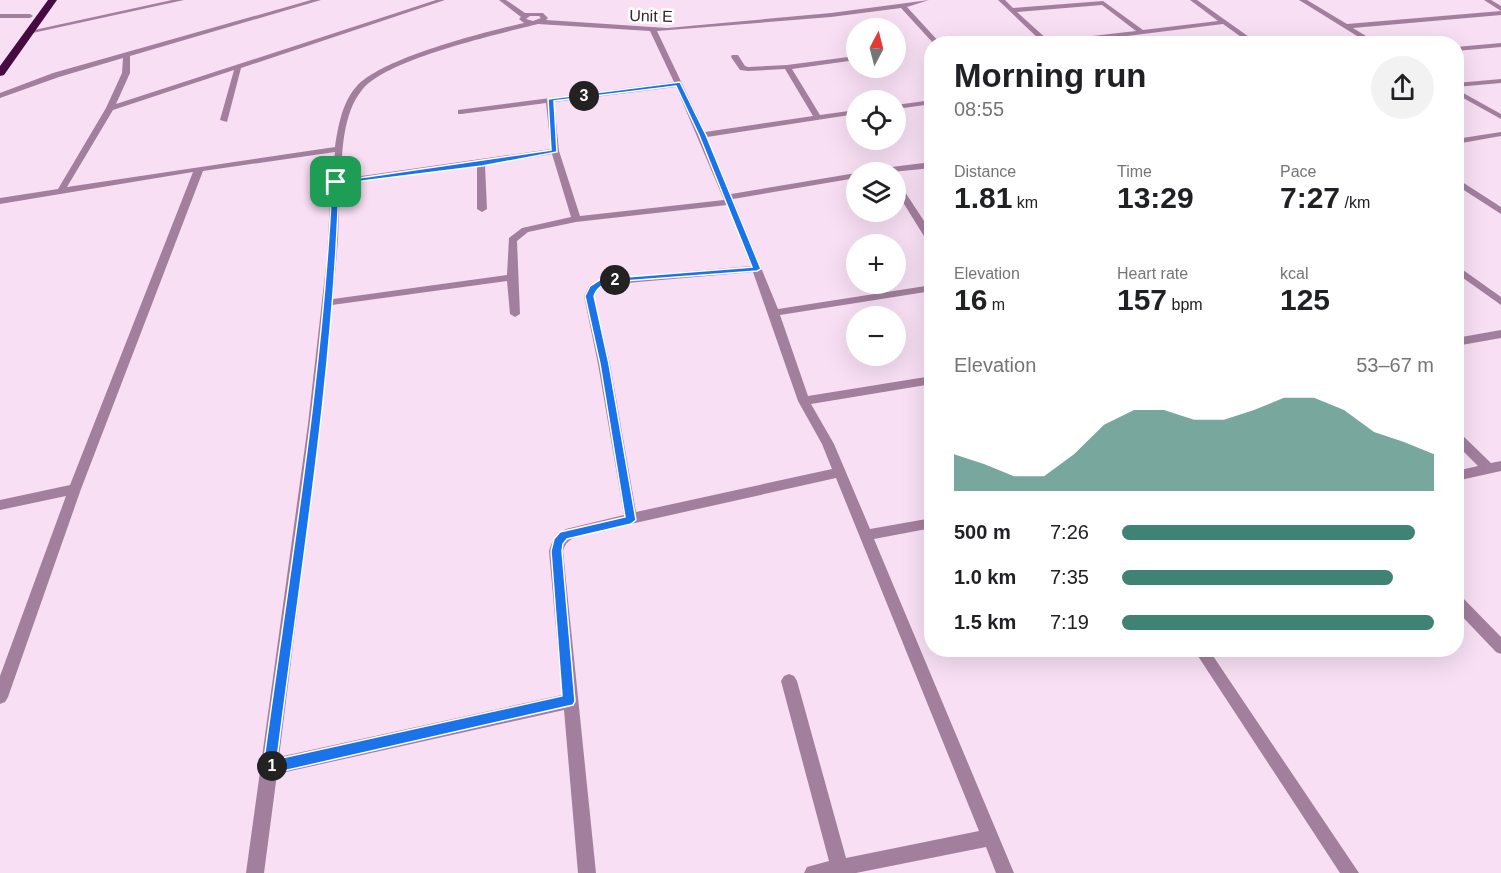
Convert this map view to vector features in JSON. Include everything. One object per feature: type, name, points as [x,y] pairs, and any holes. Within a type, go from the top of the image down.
[{"type":"highway","points":[[0,59],[44,0]]},
{"type":"highway","points":[[0,73],[27,32],[53,0]]},
{"type":"street","points":[[27,32],[182,0]]},
{"type":"street","points":[[0,96],[56,75],[298,3],[318,0]]},
{"type":"street","points":[[111,108],[442,0]]},
{"type":"street","points":[[502,0],[523,17]]},
{"type":"street","points":[[515,0],[538,18]]},
{"type":"street","name":"Unit E","points":[[538,18],[653,30],[756,22],[903,6],[927,0]]},
{"type":"street","points":[[1002,0],[1040,36]]},
{"type":"street","points":[[1192,0],[1244,36]]},
{"type":"street","points":[[1302,0],[1363,36]]},
{"type":"street","points":[[1486,0],[1501,11]]},
{"type":"street","points":[[1012,10],[1103,3],[1142,32]]},
{"type":"street","points":[[903,6],[931,36]]},
{"type":"street","points":[[1347,26],[1501,11]]},
{"type":"street","points":[[0,16],[30,16]]},
{"type":"street","points":[[496,31],[523,17],[538,18]]},
{"type":"street","points":[[255,873],[311,447],[333,255],[336,182],[340,149],[353,97],[366,81],[393,66],[538,18]]},
{"type":"street","points":[[1108,36],[1224,22]]},
{"type":"street","points":[[653,30],[702,135],[774,313],[804,401],[828,444],[840,472],[1005,873]]},
{"type":"street","points":[[1464,48],[1501,45]]},
{"type":"street","points":[[61,191],[111,108],[126,73],[128,54]]},
{"type":"street","points":[[735,57],[743,68],[748,69],[787,67],[846,59]]},
{"type":"street","points":[[787,67],[818,118]]},
{"type":"street","points":[[224,120],[238,68]]},
{"type":"street","points":[[1464,84],[1501,81]]},
{"type":"street","points":[[461,112],[678,84]]},
{"type":"street","points":[[1464,96],[1501,117]]},
{"type":"street","points":[[550,100],[555,151],[576,219]]},
{"type":"street","points":[[906,106],[924,103]]},
{"type":"street","points":[[702,135],[846,114]]},
{"type":"street","points":[[1464,141],[1501,134]]},
{"type":"street","points":[[0,201],[340,149]]},
{"type":"street","points":[[336,182],[482,164],[555,151]]},
{"type":"street","points":[[482,164],[482,209]]},
{"type":"street","points":[[906,169],[924,166]]},
{"type":"street","points":[[0,697],[75,489],[199,170]]},
{"type":"street","points":[[515,314],[512,240],[525,230],[576,219],[729,200],[846,177]]},
{"type":"street","points":[[1464,186],[1501,211]]},
{"type":"street","points":[[1464,192],[1471,191]]},
{"type":"street","points":[[906,201],[924,229]]},
{"type":"street","points":[[631,520],[590,296],[593,288],[601,282],[624,278],[757,269]]},
{"type":"street","points":[[1464,274],[1501,302]]},
{"type":"street","points":[[326,303],[512,277]]},
{"type":"street","points":[[774,313],[924,289]]},
{"type":"street","points":[[1464,341],[1501,334]]},
{"type":"street","points":[[804,401],[924,381]]},
{"type":"street","points":[[1464,442],[1495,467]]},
{"type":"street","points":[[1464,474],[1495,467]]},
{"type":"street","points":[[587,873],[569,701],[556,551],[558,542],[564,535],[840,472]]},
{"type":"street","points":[[0,505],[75,489]]},
{"type":"street","points":[[866,535],[924,524]]},
{"type":"street","points":[[1464,608],[1499,643]]},
{"type":"street","points":[[1206,657],[1350,873]]},
{"type":"street","points":[[789,681],[840,868]]},
{"type":"street","points":[[270,767],[569,701]]},
{"type":"street","points":[[813,873],[991,837]]},
{"type":"route","points":[[678,84],[702,135],[757,269],[624,278],[601,282],[593,288],[590,296],[631,520],[564,535],[558,542],[556,551],[569,701],[270,767],[333,255],[336,182],[482,164],[555,151],[550,100],[678,84]]}]
